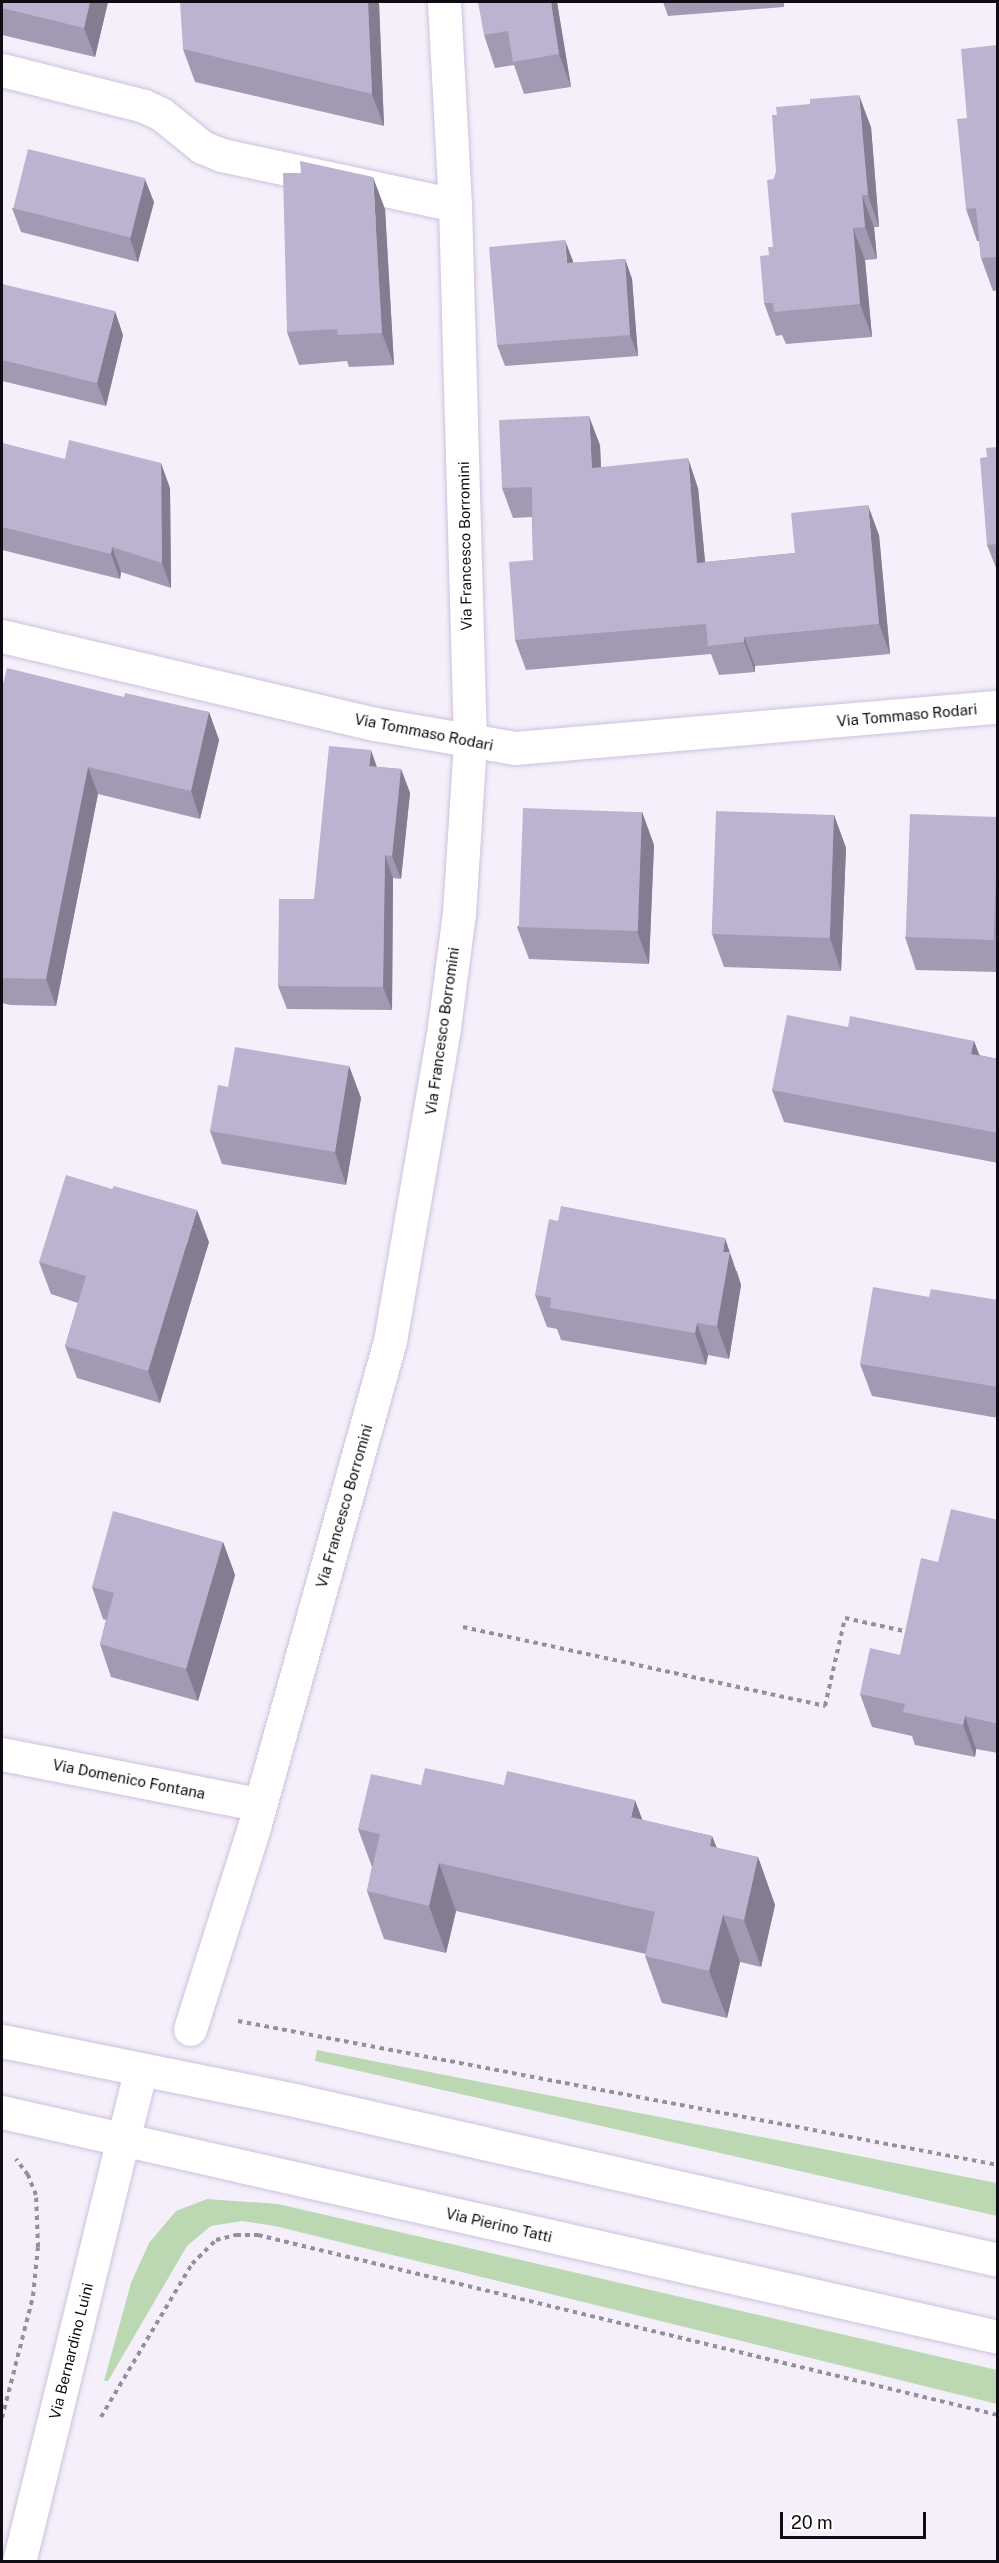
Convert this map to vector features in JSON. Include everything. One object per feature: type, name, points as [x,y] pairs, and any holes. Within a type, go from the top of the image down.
[{"type":"street","name":"Via Francesco Borromini","points":[[190,2029],[254,1827],[257,1804],[390,1341],[444,1027],[459,913],[470,743],[455,205],[444,2]]},
{"type":"street","points":[[2,70],[144,106],[161,114],[202,147],[222,155],[455,205]]},
{"type":"street","name":"Via Tommaso Rodari","points":[[2,636],[470,743],[515,748],[998,707]]},
{"type":"street","name":"Via Domenico Fontana","points":[[2,1754],[257,1804]]},
{"type":"street","points":[[2,2041],[141,2069],[998,2260]]},
{"type":"street","name":"Via Bernardino Luini","points":[[19,2562],[141,2069]]},
{"type":"street","name":"Via Pierino Tatti","points":[[2,2112],[998,2337]]},
{"type":"path","points":[[464,1627],[825,1706],[845,1618],[910,1632]]},
{"type":"path","points":[[190,2029],[218,2020],[236,2020],[998,2165]]},
{"type":"path","points":[[2,2418],[33,2296],[38,2247],[36,2195],[28,2175],[7,2153]]},
{"type":"path","points":[[99,2422],[192,2264],[216,2240],[236,2235],[258,2235],[998,2415]]},
{"type":"green space","points":[[317,2050],[997,2183],[997,2216],[315,2061]]},
{"type":"green space","points":[[207,2199],[278,2204],[997,2370],[997,2404],[275,2226],[242,2221],[211,2226],[187,2246],[108,2381],[104,2381],[131,2283],[149,2243],[176,2211]]},
{"type":"building","points":[[2,2],[90,2],[84,28],[2,8]]},
{"type":"building","points":[[180,2],[368,2],[372,94],[183,49]]},
{"type":"building","points":[[478,2],[551,2],[559,54],[513,62],[508,31],[484,35]]},
{"type":"building","points":[[998,45],[998,257],[981,258],[976,208],[966,209],[957,119],[967,118],[961,49]]},
{"type":"building","points":[[859,95],[868,195],[862,195],[865,227],[853,228],[860,304],[774,312],[773,303],[764,303],[760,256],[769,255],[768,247],[773,247],[767,180],[774,179],[776,172],[772,115],[777,115],[776,107],[810,104],[810,99]]},
{"type":"building","points":[[28,149],[145,178],[131,237],[13,208]]},
{"type":"building","points":[[300,161],[373,177],[382,333],[338,335],[337,329],[287,332],[283,173],[301,173]]},
{"type":"building","points":[[565,240],[567,263],[625,259],[630,335],[497,345],[489,247]]},
{"type":"building","points":[[2,284],[115,311],[97,383],[2,360]]},
{"type":"building","points":[[589,416],[592,468],[688,458],[697,563],[795,553],[791,513],[868,505],[879,624],[744,637],[744,642],[708,646],[706,624],[515,640],[509,562],[533,560],[532,487],[502,488],[499,420]]},
{"type":"building","points":[[69,440],[161,463],[162,563],[112,547],[111,554],[2,527],[2,443],[65,459]]},
{"type":"building","points":[[998,447],[998,544],[987,545],[980,458],[987,457],[986,448]]},
{"type":"building","points":[[7,668],[124,697],[125,693],[209,712],[191,791],[88,767],[46,979],[2,978],[2,688]]},
{"type":"building","points":[[329,746],[371,750],[369,766],[401,769],[392,856],[385,855],[383,987],[278,986],[279,899],[314,899]]},
{"type":"building","points":[[523,808],[642,812],[638,931],[519,927]]},
{"type":"building","points":[[716,811],[834,815],[830,938],[712,934]]},
{"type":"building","points":[[910,814],[998,817],[994,940],[906,937]]},
{"type":"building","points":[[787,1015],[848,1027],[850,1016],[974,1041],[971,1054],[998,1059],[998,1133],[772,1090]]},
{"type":"building","points":[[235,1047],[349,1066],[335,1152],[210,1131],[218,1085],[228,1087]]},
{"type":"building","points":[[66,1175],[197,1210],[148,1371],[65,1346],[86,1276],[39,1262]]},
{"type":"building","points":[[561,1206],[725,1238],[723,1252],[730,1252],[717,1326],[697,1323],[695,1333],[550,1308],[551,1298],[535,1295],[549,1219],[558,1221]]},
{"type":"building","points":[[873,1287],[929,1297],[931,1289],[998,1300],[998,1387],[860,1364]]},
{"type":"building","points":[[951,1509],[998,1520],[998,1724],[965,1716],[963,1725],[903,1712],[905,1704],[860,1694],[870,1648],[900,1655],[921,1558],[938,1562]]},
{"type":"building","points":[[113,1511],[223,1542],[186,1669],[100,1644],[114,1593],[92,1587]]},
{"type":"building","points":[[425,1768],[504,1785],[507,1771],[635,1800],[631,1817],[712,1836],[710,1846],[758,1857],[744,1920],[723,1915],[709,1971],[645,1956],[655,1912],[439,1863],[429,1906],[367,1891],[380,1834],[358,1829],[371,1774],[421,1785]]}]
